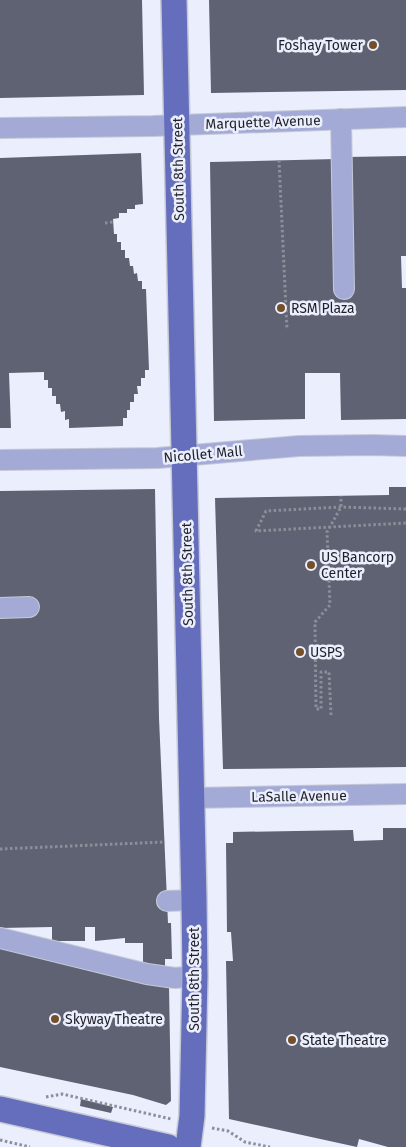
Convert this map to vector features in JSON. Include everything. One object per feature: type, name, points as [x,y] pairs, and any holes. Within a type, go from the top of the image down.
[{"type":"main road","name":"South 8th Street","points":[[174,0],[194,900],[195,976],[190,1135]]},
{"type":"main road","points":[[0,1110],[168,1147]]},
{"type":"street","name":"Marquette Avenue","points":[[0,128],[177,125],[406,117]]},
{"type":"street","points":[[341,120],[344,289]]},
{"type":"street","name":"Nicollet Mall","points":[[0,460],[158,458],[299,446],[406,446]]},
{"type":"street","points":[[0,608],[30,607]]},
{"type":"street","name":"LaSalle Avenue","points":[[192,798],[406,794]]},
{"type":"street","points":[[167,901],[194,900]]},
{"type":"street","points":[[0,938],[147,974],[175,978],[195,976]]},
{"type":"path","points":[[279,160],[287,330]]},
{"type":"path","points":[[105,223],[113,222]]},
{"type":"path","points":[[330,715],[329,672],[321,672],[321,709],[316,708],[315,622],[330,605],[328,532],[341,507],[341,496]]},
{"type":"path","points":[[406,509],[341,507],[266,512],[256,531],[406,523]]},
{"type":"path","points":[[0,849],[165,842]]},
{"type":"path","points":[[43,1097],[62,1094],[190,1135],[228,1131],[245,1142],[270,1147]]},
{"type":"path","points":[[0,1140],[30,1147]]},
{"type":"building","points":[[0,0],[142,0],[144,95],[0,98]]},
{"type":"building","points":[[209,0],[406,0],[406,90],[211,93]]},
{"type":"building","points":[[141,153],[143,204],[135,205],[135,209],[127,209],[127,213],[119,213],[119,218],[113,219],[114,234],[117,234],[117,242],[121,242],[121,250],[125,250],[125,258],[129,258],[134,274],[137,273],[138,281],[142,281],[142,289],[146,289],[149,370],[145,370],[145,378],[141,378],[141,386],[137,386],[138,394],[134,394],[134,402],[130,402],[127,418],[123,418],[123,426],[69,428],[69,419],[65,420],[65,411],[61,412],[60,404],[56,404],[56,396],[52,396],[52,388],[48,388],[48,380],[44,380],[44,372],[9,373],[11,428],[0,428],[0,158]]},
{"type":"building","name":"RSM Plaza","points":[[406,156],[406,256],[401,256],[402,288],[406,288],[406,419],[341,420],[340,373],[305,373],[305,419],[214,421],[210,162]]},
{"type":"building","points":[[389,487],[406,487],[406,767],[223,769],[215,498],[389,495]]},
{"type":"building","points":[[155,489],[159,718],[168,923],[171,923],[172,959],[165,959],[165,969],[143,965],[143,943],[125,943],[125,938],[95,941],[95,927],[85,927],[85,941],[52,941],[52,927],[0,928],[0,491]]},
{"type":"building","points":[[383,828],[406,828],[406,1147],[388,1147],[359,1139],[357,1147],[229,1119],[226,961],[233,961],[231,932],[227,932],[226,843],[233,843],[233,832],[353,830],[354,841],[383,840]]},
{"type":"building","name":"Skyway Theatre","points":[[0,947],[169,986],[171,1101],[166,1105],[133,1095],[0,1067]]},
{"type":"building","points":[[81,1099],[113,1107],[111,1113],[80,1106]]},
{"type":"place","name":"Foshay Tower","points":[[373,45]]},
{"type":"place","name":"RSM Plaza","points":[[281,308]]},
{"type":"place","name":"US Bancorp Center","points":[[311,565]]},
{"type":"place","name":"USPS","points":[[300,652]]},
{"type":"place","name":"Skyway Theatre","points":[[55,1019]]},
{"type":"place","name":"State Theatre","points":[[292,1040]]}]
